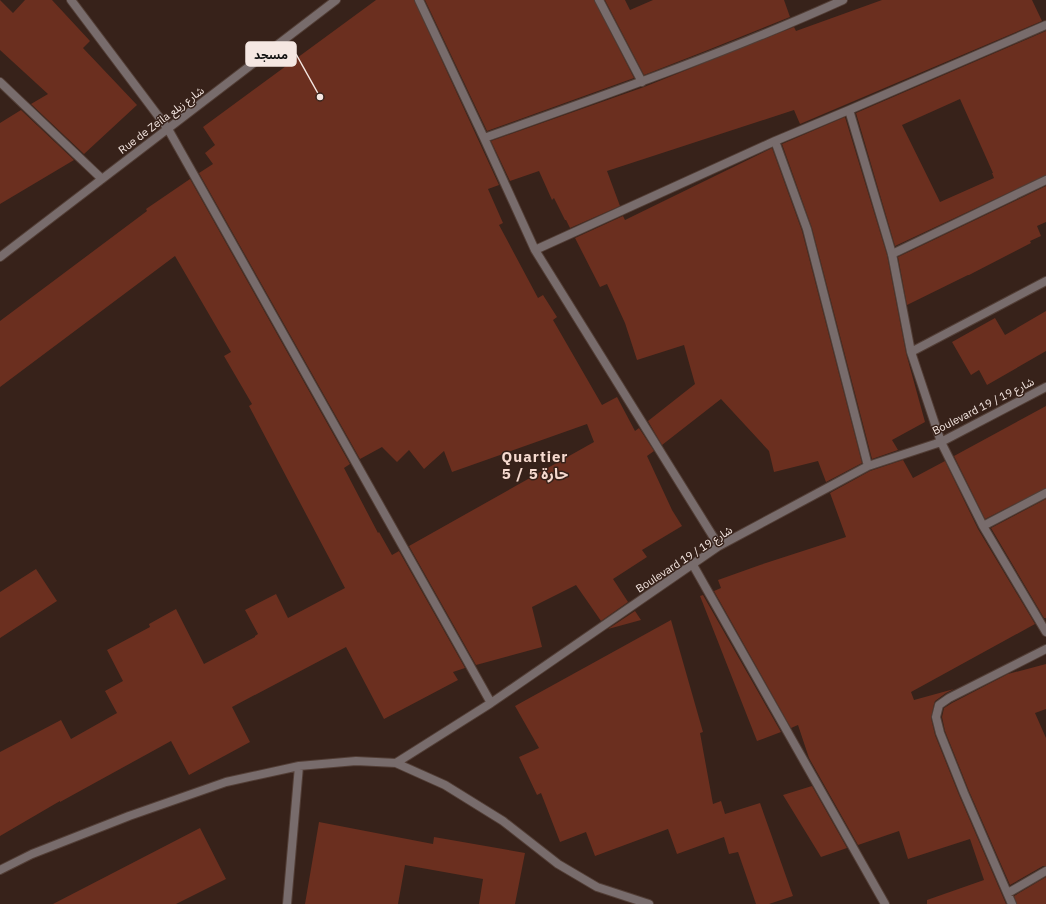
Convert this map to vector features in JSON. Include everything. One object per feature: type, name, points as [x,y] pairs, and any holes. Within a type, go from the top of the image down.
[{"type":"street","points":[[71,0],[168,129],[491,703]]},
{"type":"street","name":"Rue de Zeila شارع زيلع","points":[[0,257],[336,0]]},
{"type":"street","points":[[419,0],[535,250],[719,546]]},
{"type":"street","points":[[599,0],[642,82]]},
{"type":"street","points":[[484,138],[642,82],[799,20],[843,0]]},
{"type":"street","points":[[535,250],[775,140],[849,110],[1046,25]]},
{"type":"street","points":[[0,82],[102,180]]},
{"type":"street","points":[[849,110],[892,254],[910,352],[941,442],[983,526],[1046,632]]},
{"type":"street","points":[[775,140],[806,229],[868,466]]},
{"type":"street","points":[[892,254],[1046,180]]},
{"type":"street","points":[[910,352],[1046,281]]},
{"type":"street","name":"Boulevard 19 / شارع 19","points":[[396,763],[491,703],[719,546],[868,466],[941,442],[1046,387]]},
{"type":"street","points":[[983,526],[1046,493]]},
{"type":"street","points":[[693,565],[885,904]]},
{"type":"street","points":[[1012,904],[940,733],[936,717],[939,706],[949,698],[1046,648]]},
{"type":"street","points":[[0,870],[32,854],[129,816],[226,782],[299,766],[356,761],[396,763],[445,785],[503,821],[558,864],[598,887],[649,904]]},
{"type":"street","points":[[287,904],[299,766]]},
{"type":"street","points":[[1008,893],[1046,871]]},
{"type":"building","points":[[0,0],[13,13],[25,0],[52,0],[90,41],[83,48],[137,105],[84,154],[31,104],[48,94],[0,50]]},
{"type":"building","points":[[376,0],[414,0],[499,185],[488,189],[503,223],[499,225],[538,298],[543,295],[557,317],[553,320],[602,405],[617,397],[635,431],[639,428],[654,451],[647,456],[672,510],[682,526],[642,550],[647,557],[613,579],[628,602],[601,621],[576,585],[532,607],[542,647],[476,665],[409,546],[594,442],[587,424],[452,472],[444,451],[424,469],[409,450],[397,462],[382,447],[360,459],[199,173],[213,164],[205,153],[215,145],[203,127]]},
{"type":"building","points":[[425,0],[594,0],[634,78],[487,131]]},
{"type":"building","points":[[605,0],[625,0],[630,10],[653,0],[784,0],[790,17],[644,75]]},
{"type":"building","points":[[882,0],[1032,0],[1042,21],[800,124],[794,110],[607,171],[620,206],[570,228],[554,198],[552,200],[539,171],[510,181],[491,141],[644,87],[794,27],[796,31]]},
{"type":"building","points":[[1046,31],[1046,175],[895,246],[856,113]],"holes":[[[960,99],[994,178],[940,202],[902,125]]]},
{"type":"building","points":[[21,110],[74,160],[0,204],[0,123]]},
{"type":"building","points":[[845,117],[887,255],[906,353],[925,422],[892,440],[898,450],[872,459],[812,228],[782,144]]},
{"type":"building","points":[[772,148],[802,231],[862,463],[826,482],[818,461],[774,472],[769,451],[721,399],[662,445],[648,421],[695,384],[684,345],[637,360],[625,323],[607,284],[600,287],[575,238],[623,216],[625,220]]},
{"type":"building","points":[[190,179],[350,464],[344,468],[378,533],[379,532],[392,555],[399,551],[465,668],[453,672],[458,680],[384,719],[346,647],[232,707],[250,742],[189,775],[171,741],[60,801],[0,836],[0,752],[61,720],[71,739],[117,713],[105,691],[123,681],[107,650],[150,627],[149,624],[176,609],[204,664],[258,634],[245,610],[276,594],[288,618],[345,588],[249,406],[252,404],[224,356],[231,352],[175,256],[0,387],[0,321],[147,211],[146,209]]},
{"type":"building","points":[[1046,186],[1046,222],[1037,226],[1041,236],[1030,241],[1031,243],[969,275],[907,305],[898,257]]},
{"type":"building","points":[[1046,311],[1046,351],[987,385],[979,370],[971,375],[952,342],[995,318],[1005,335]]},
{"type":"building","points":[[1046,406],[1046,488],[985,519],[954,456]]},
{"type":"building","points":[[903,460],[913,478],[945,461],[978,529],[1035,624],[911,692],[914,700],[954,689],[935,701],[931,718],[935,735],[1006,904],[927,904],[927,900],[984,880],[970,839],[908,859],[899,831],[858,845],[809,758],[798,725],[791,728],[714,591],[721,588],[718,580],[846,537],[830,493],[870,471]]},
{"type":"building","points":[[1046,499],[1046,618],[1044,618],[991,528]]},
{"type":"building","points":[[36,569],[57,601],[0,638],[0,592]]},
{"type":"building","points":[[703,595],[781,732],[757,741],[700,596]]},
{"type":"building","points":[[635,611],[641,620],[608,629]]},
{"type":"building","points":[[671,620],[703,732],[700,733],[713,804],[721,801],[725,814],[760,803],[793,896],[769,904],[756,904],[738,852],[729,854],[724,837],[677,854],[668,829],[595,856],[586,832],[560,842],[541,793],[537,795],[519,757],[539,748],[515,706]]},
{"type":"building","points":[[1046,664],[1046,709],[1035,713],[1046,738],[1046,866],[1043,866],[1010,885],[969,791],[945,731],[942,717],[944,708],[1008,674]]},
{"type":"building","points":[[812,786],[847,848],[821,857],[783,795]]},
{"type":"building","points":[[319,822],[433,844],[434,837],[525,853],[515,904],[479,904],[483,879],[405,865],[398,904],[305,904]]},
{"type":"building","points":[[200,828],[226,879],[176,904],[53,904]]},
{"type":"building","points":[[1046,877],[1046,904],[1017,904],[1014,896]]},
{"type":"place","name":"مسجد","points":[[320,97]]},
{"type":"district","name":"Quartier 5 / حارة 5","points":[[535,466]]}]
